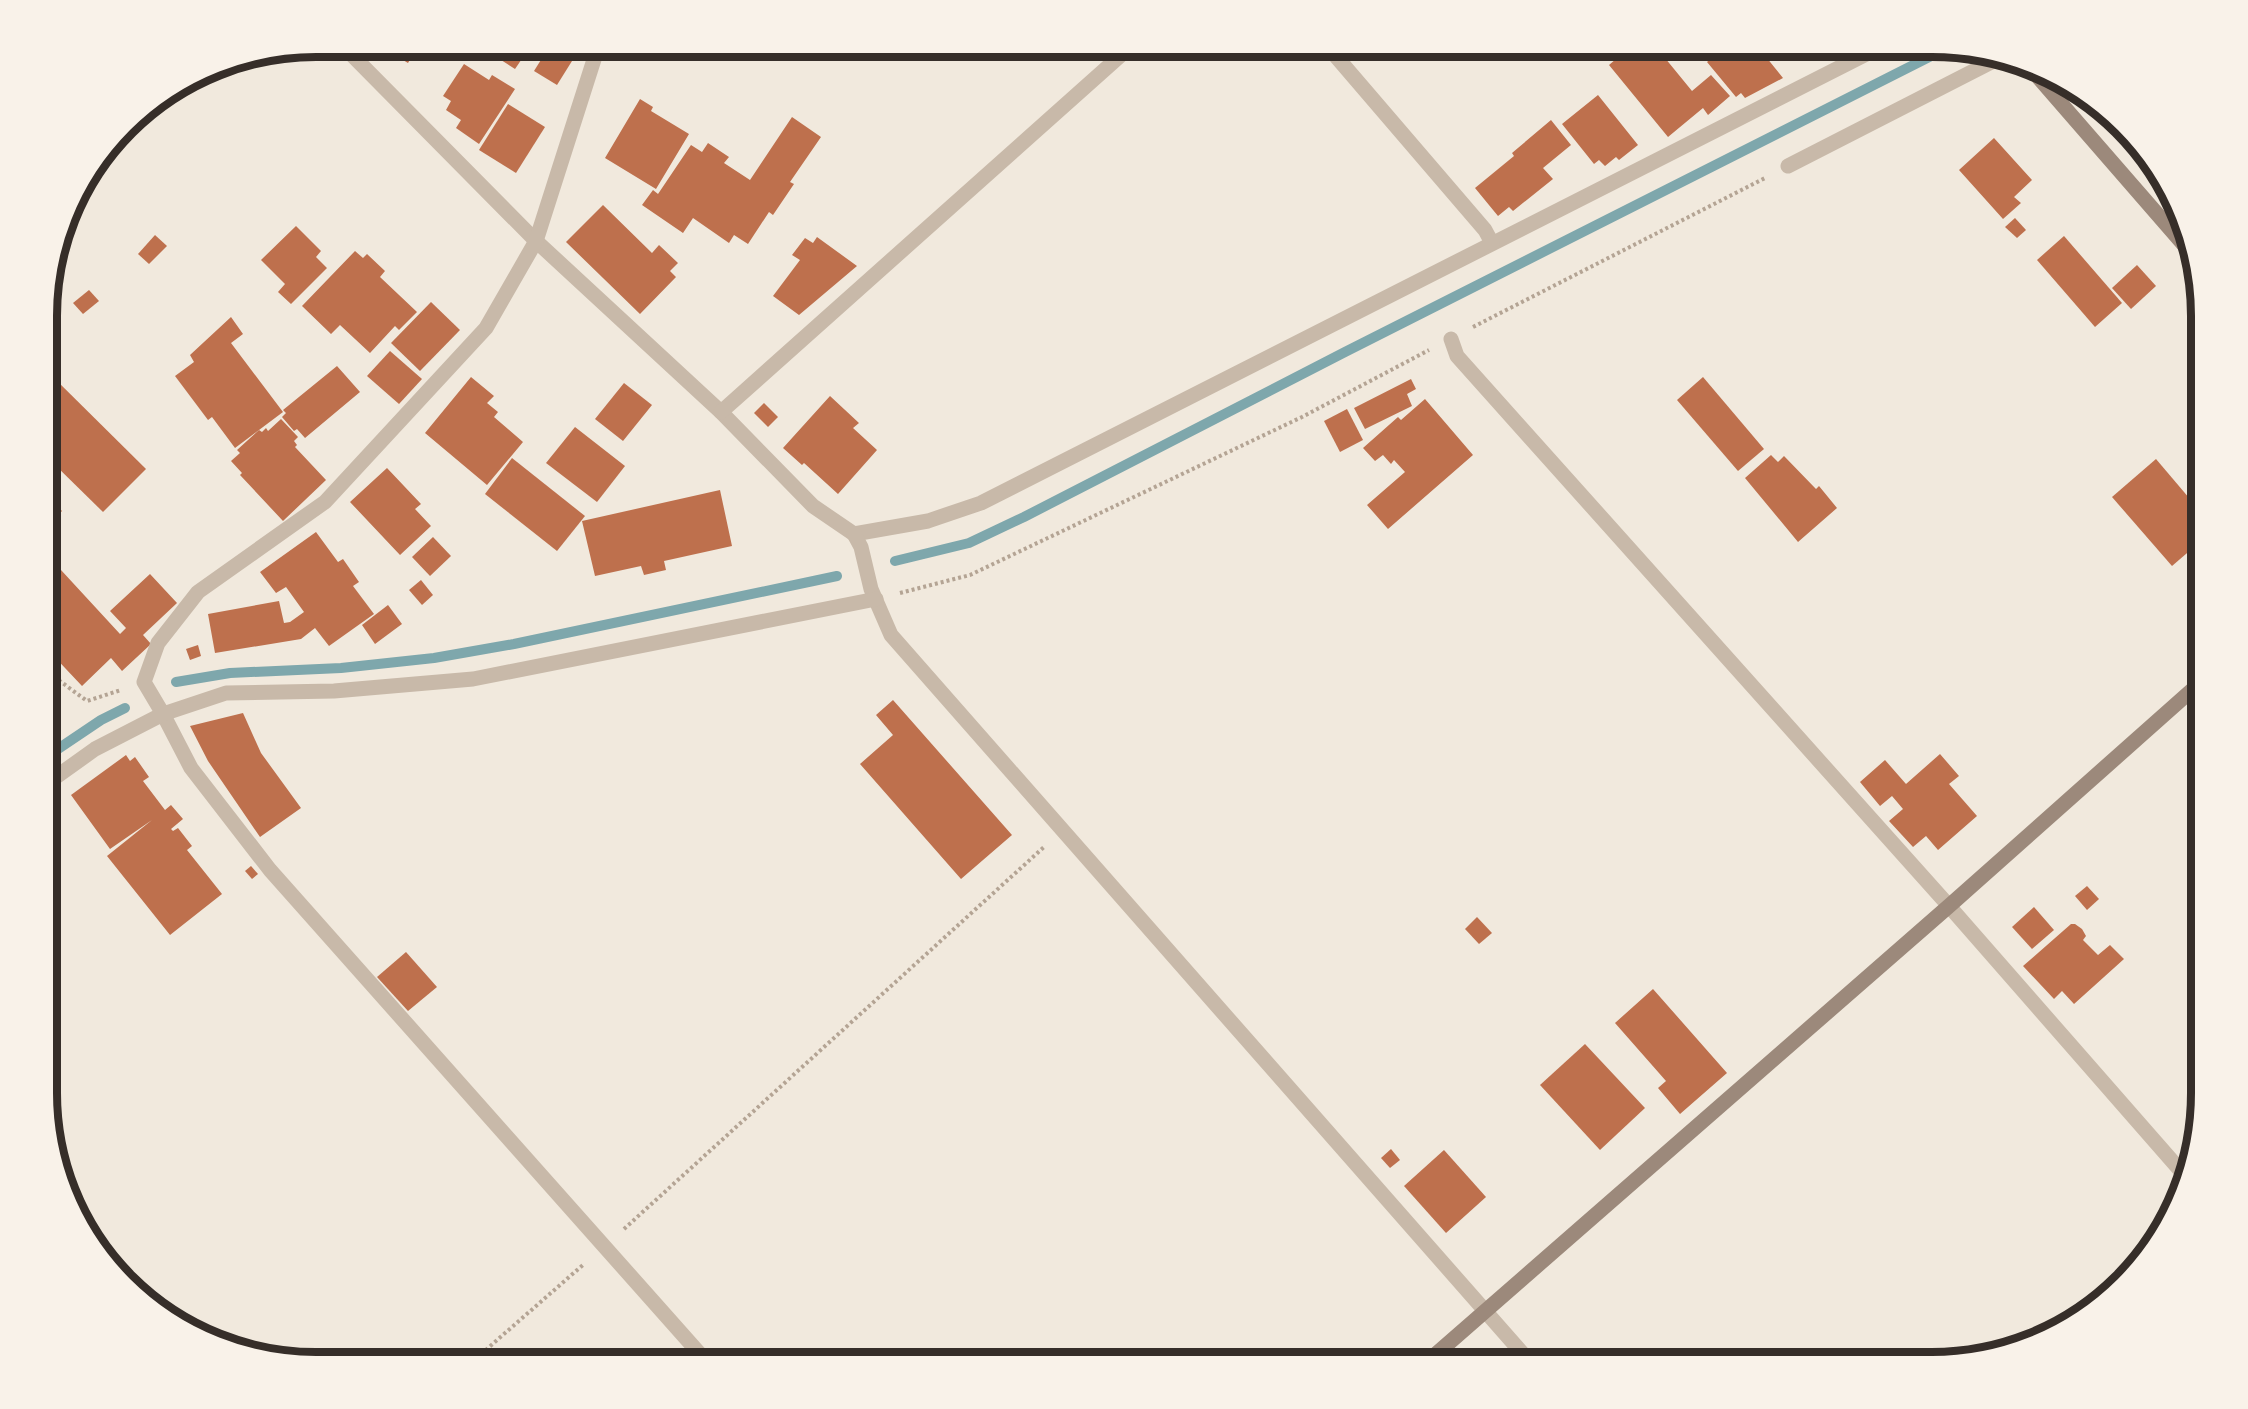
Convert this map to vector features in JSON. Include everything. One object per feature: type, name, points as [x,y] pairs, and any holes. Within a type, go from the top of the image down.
[{"type":"street","points":[[355,57],[536,242],[721,412],[813,506],[854,534],[861,547],[871,589],[891,635],[1521,1352]]},
{"type":"street","points":[[595,57],[536,242],[486,328],[325,502],[198,592],[158,644],[144,682],[191,768],[270,870],[698,1352]]},
{"type":"street","points":[[721,412],[1118,57]]},
{"type":"street","points":[[1337,57],[1485,230],[1492,243]]},
{"type":"street","points":[[854,534],[928,521],[981,503],[1858,57]]},
{"type":"street","points":[[1788,166],[1989,63]]},
{"type":"street","points":[[2042,82],[2179,239]]},
{"type":"street","points":[[1451,339],[1456,356],[1949,906],[2179,1169]]},
{"type":"street","points":[[57,776],[95,749],[163,714],[226,693],[334,691],[473,679],[876,599]]},
{"type":"street","points":[[1438,1352],[1949,906],[2191,691]]},
{"type":"path","points":[[876,599],[970,575],[1302,417],[1788,166]]},
{"type":"path","points":[[57,679],[87,701],[144,682]]},
{"type":"path","points":[[483,1352],[605,1246],[1062,831]]},
{"type":"building","points":[[398,57],[411,57],[408,63]]},
{"type":"building","points":[[496,57],[523,57],[515,69]]},
{"type":"building","points":[[543,57],[565,57],[572,61],[557,85],[534,71]]},
{"type":"building","points":[[1618,57],[1664,57],[1692,91],[1711,75],[1730,96],[1708,115],[1703,108],[1668,137],[1609,65]]},
{"type":"building","points":[[1712,57],[1766,57],[1783,78],[1745,98],[1741,93],[1736,97],[1707,62]]},
{"type":"building","points":[[464,64],[489,80],[492,75],[515,89],[479,144],[456,128],[461,120],[446,110],[451,101],[443,96]]},
{"type":"building","points":[[1598,95],[1638,145],[1619,160],[1616,157],[1605,166],[1599,160],[1594,164],[1562,124]]},
{"type":"building","points":[[640,99],[653,107],[651,111],[689,134],[656,189],[605,158]]},
{"type":"building","points":[[508,104],[545,127],[516,173],[479,150]]},
{"type":"building","points":[[792,117],[821,137],[790,182],[794,184],[773,215],[769,212],[748,244],[734,235],[729,243],[693,218],[683,233],[642,205],[653,190],[658,194],[691,145],[702,152],[708,143],[729,157],[724,163],[750,180]]},
{"type":"building","points":[[1551,120],[1571,145],[1543,168],[1553,179],[1513,211],[1509,207],[1498,216],[1475,188],[1514,156],[1512,153]]},
{"type":"building","points":[[1994,138],[2032,180],[2014,197],[2021,203],[2003,219],[1959,170]]},
{"type":"building","points":[[603,205],[652,253],[659,245],[678,263],[670,271],[676,277],[640,314],[566,242]]},
{"type":"building","points":[[2015,218],[2026,230],[2017,238],[2005,227]]},
{"type":"building","points":[[296,226],[321,251],[316,257],[327,268],[291,304],[278,292],[285,284],[261,260]]},
{"type":"building","points":[[155,235],[167,246],[149,264],[138,254]]},
{"type":"building","points":[[2064,236],[2122,303],[2095,327],[2037,260]]},
{"type":"building","points":[[817,237],[857,266],[799,315],[773,296],[800,260],[792,255],[805,238],[813,243]]},
{"type":"building","points":[[355,251],[363,258],[367,254],[385,271],[380,277],[417,312],[399,330],[395,326],[370,353],[340,325],[331,334],[302,306]]},
{"type":"building","points":[[2137,265],[2156,286],[2131,309],[2112,288]]},
{"type":"building","points":[[89,290],[99,301],[83,314],[73,303]]},
{"type":"building","points":[[431,302],[460,330],[420,371],[391,343]]},
{"type":"building","points":[[231,317],[243,334],[231,343],[283,412],[235,448],[212,417],[208,420],[175,376],[194,362],[190,355]]},
{"type":"building","points":[[390,351],[422,379],[399,404],[367,376]]},
{"type":"building","points":[[337,366],[360,392],[305,438],[297,429],[294,431],[282,417],[286,413],[283,410]]},
{"type":"building","points":[[471,377],[494,396],[487,403],[498,412],[494,417],[523,442],[487,485],[425,433]]},
{"type":"building","points":[[1703,377],[1764,449],[1738,471],[1677,400]]},
{"type":"building","points":[[1411,379],[1416,389],[1407,394],[1412,406],[1365,429],[1354,408]]},
{"type":"building","points":[[57,381],[146,469],[103,512],[57,467]]},
{"type":"building","points":[[624,383],[652,405],[623,441],[595,419]]},
{"type":"building","points":[[830,396],[859,423],[853,428],[877,450],[838,494],[804,463],[802,465],[783,448]]},
{"type":"building","points":[[1425,399],[1473,455],[1388,529],[1367,505],[1405,472],[1394,460],[1391,464],[1383,455],[1375,461],[1363,448],[1398,417],[1401,420]]},
{"type":"building","points":[[764,403],[778,417],[768,427],[754,413]]},
{"type":"building","points":[[1347,409],[1363,440],[1340,452],[1324,421]]},
{"type":"building","points":[[281,419],[298,437],[294,441],[297,445],[295,447],[326,480],[283,521],[240,475],[242,473],[231,461],[240,453],[237,450],[259,430],[262,432],[266,428],[268,431]]},
{"type":"building","points":[[575,427],[625,466],[597,502],[546,463]]},
{"type":"building","points":[[1771,455],[1778,462],[1784,456],[1816,489],[1819,486],[1837,508],[1798,542],[1745,478]]},
{"type":"building","points":[[512,458],[585,516],[557,551],[485,494]]},
{"type":"building","points":[[2156,459],[2191,500],[2191,550],[2172,566],[2112,497]]},
{"type":"building","points":[[387,468],[421,504],[415,509],[431,526],[400,555],[350,502]]},
{"type":"building","points":[[720,490],[732,546],[664,561],[666,570],[644,575],[641,566],[595,576],[582,521]]},
{"type":"building","points":[[57,506],[62,511],[57,516]]},
{"type":"building","points":[[316,532],[338,562],[343,559],[359,582],[353,586],[374,614],[329,646],[315,628],[301,639],[215,653],[208,614],[279,601],[284,623],[290,622],[304,612],[286,587],[276,593],[260,572]]},
{"type":"building","points":[[433,537],[451,556],[430,576],[412,557]]},
{"type":"building","points":[[61,570],[120,634],[126,628],[110,611],[150,574],[177,603],[143,635],[151,644],[122,671],[111,658],[82,686],[57,659],[57,573]]},
{"type":"building","points":[[421,580],[433,595],[422,605],[409,590]]},
{"type":"building","points":[[388,605],[402,624],[375,644],[362,625]]},
{"type":"building","points":[[198,645],[201,656],[190,660],[186,649]]},
{"type":"building","points":[[893,700],[1012,835],[961,879],[860,764],[893,735],[876,715]]},
{"type":"building","points":[[243,713],[261,753],[301,808],[260,837],[208,761],[190,726]]},
{"type":"building","points":[[1940,754],[1959,776],[1949,784],[1977,816],[1938,850],[1926,836],[1913,847],[1889,821],[1903,809],[1892,796],[1880,806],[1860,782],[1885,760],[1906,784]]},
{"type":"building","points":[[126,755],[130,761],[135,757],[149,777],[143,781],[165,810],[171,805],[183,819],[171,829],[173,831],[178,828],[192,846],[187,850],[222,894],[170,935],[107,856],[152,820],[110,849],[71,795]]},
{"type":"building","points":[[251,866],[258,874],[252,879],[245,871]]},
{"type":"building","points":[[2087,886],[2099,899],[2087,910],[2075,896]]},
{"type":"building","points":[[2034,907],[2054,930],[2032,949],[2012,927]]},
{"type":"building","points":[[1477,917],[1492,933],[1479,944],[1465,929]]},
{"type":"building","points":[[2071,924],[2082,929],[2086,936],[2083,940],[2098,955],[2110,945],[2124,959],[2074,1004],[2062,991],[2054,999],[2023,966]]},
{"type":"building","points":[[406,952],[437,987],[408,1011],[377,977]]},
{"type":"building","points":[[1653,989],[1727,1073],[1680,1114],[1658,1088],[1666,1081],[1615,1023]]},
{"type":"building","points":[[1585,1044],[1645,1108],[1600,1150],[1540,1085]]},
{"type":"building","points":[[1391,1149],[1400,1160],[1390,1168],[1381,1158]]},
{"type":"building","points":[[1444,1150],[1486,1197],[1446,1233],[1404,1186]]},
{"type":"waterway","points":[[895,561],[969,543],[1024,517],[1929,57]]},
{"type":"waterway","points":[[176,682],[230,673],[341,668],[434,658],[514,644],[837,576]]},
{"type":"waterway","points":[[57,750],[101,720],[125,708]]}]
